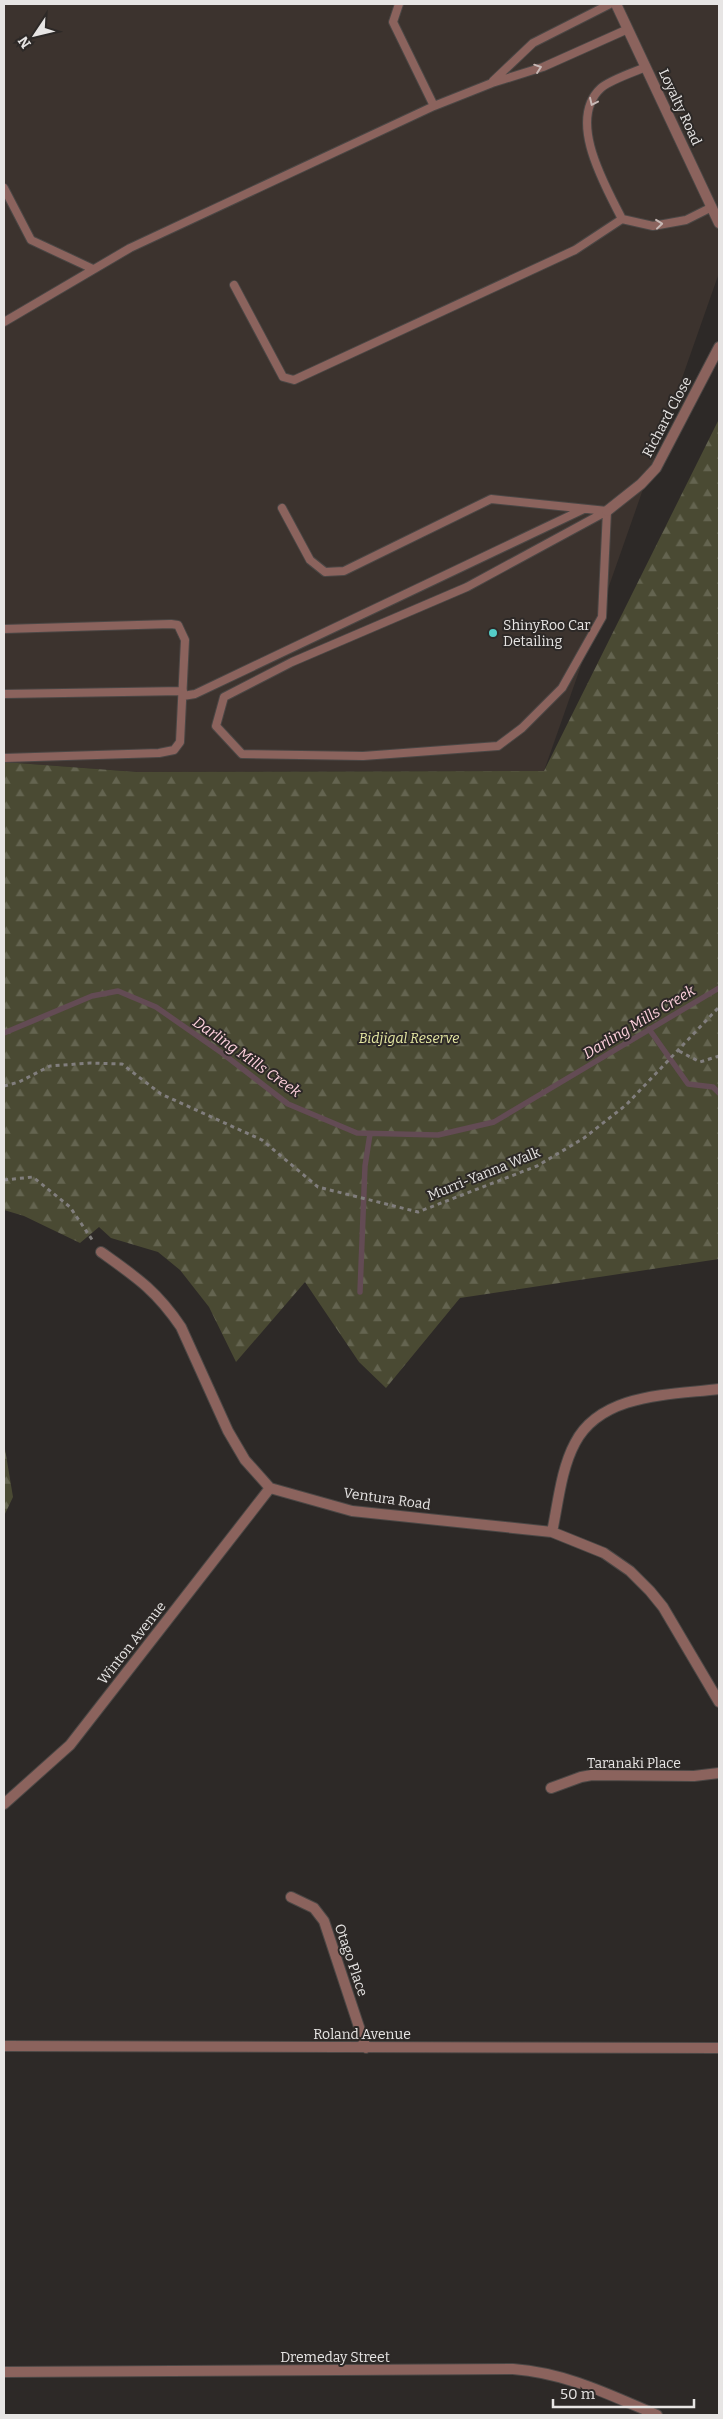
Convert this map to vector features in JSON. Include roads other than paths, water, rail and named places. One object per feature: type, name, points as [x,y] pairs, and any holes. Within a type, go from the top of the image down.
[{"type":"street","name":"Loyalty Road","points":[[616,4],[719,223]]},
{"type":"street","name":"Richard Close","points":[[607,511],[641,484],[656,468],[719,347]]},
{"type":"street","points":[[101,1252],[148,1286],[170,1311],[181,1327],[228,1431],[245,1460],[270,1488]]},
{"type":"street","points":[[552,1532],[568,1459],[575,1442],[594,1420],[608,1410],[629,1402],[719,1389]]},
{"type":"street","name":"Ventura Road","points":[[270,1488],[352,1511],[552,1532],[604,1553],[617,1560],[639,1579],[663,1607],[719,1702]]},
{"type":"street","name":"Winton Avenue","points":[[4,1804],[70,1745],[270,1488]]},
{"type":"street","name":"Taranaki Place","points":[[551,1788],[592,1775],[694,1776],[719,1773]]},
{"type":"street","name":"Otago Place","points":[[291,1897],[314,1908],[324,1921],[366,2048]]},
{"type":"street","name":"Roland Avenue","points":[[4,2046],[719,2048]]},
{"type":"street","name":"Dremeday Street","points":[[4,2372],[512,2369],[541,2371],[567,2377],[657,2415]]},
{"type":"lane","points":[[399,4],[393,22],[434,106]]},
{"type":"lane","points":[[492,83],[533,43],[610,4]]},
{"type":"lane","points":[[4,322],[130,248],[434,106],[492,83],[542,67],[628,29]]},
{"type":"lane","points":[[622,219],[593,160],[587,125],[591,104],[601,88],[646,67]]},
{"type":"lane","points":[[4,188],[30,240],[93,269]]},
{"type":"lane","points":[[234,285],[283,377],[294,380],[575,250],[622,219],[653,226],[686,220],[712,208]]},
{"type":"lane","points":[[282,508],[310,560],[325,572],[344,571],[491,500],[607,511]]},
{"type":"lane","points":[[4,694],[195,694],[584,509]]},
{"type":"lane","points":[[607,511],[602,617],[562,688],[522,728],[498,746],[363,756],[242,754],[216,726],[224,697],[292,662],[467,587],[607,511]]},
{"type":"lane","points":[[4,629],[178,625],[185,640],[180,742],[170,751],[4,758]]},
{"type":"waterway","name":"Darling Mills Creek","points":[[4,1033],[92,996],[118,991],[156,1007],[222,1053],[288,1104],[357,1133],[438,1135],[494,1122],[719,988]]},
{"type":"waterway","points":[[649,1029],[688,1084],[713,1087],[719,1093]]},
{"type":"waterway","points":[[360,1292],[365,1166],[370,1134]]},
{"type":"place","name":"ShinyRoo Car Detailing","points":[[493,633]]},
{"type":"park label","name":"Bidjigal Reserve","points":[[409,1038]]}]
